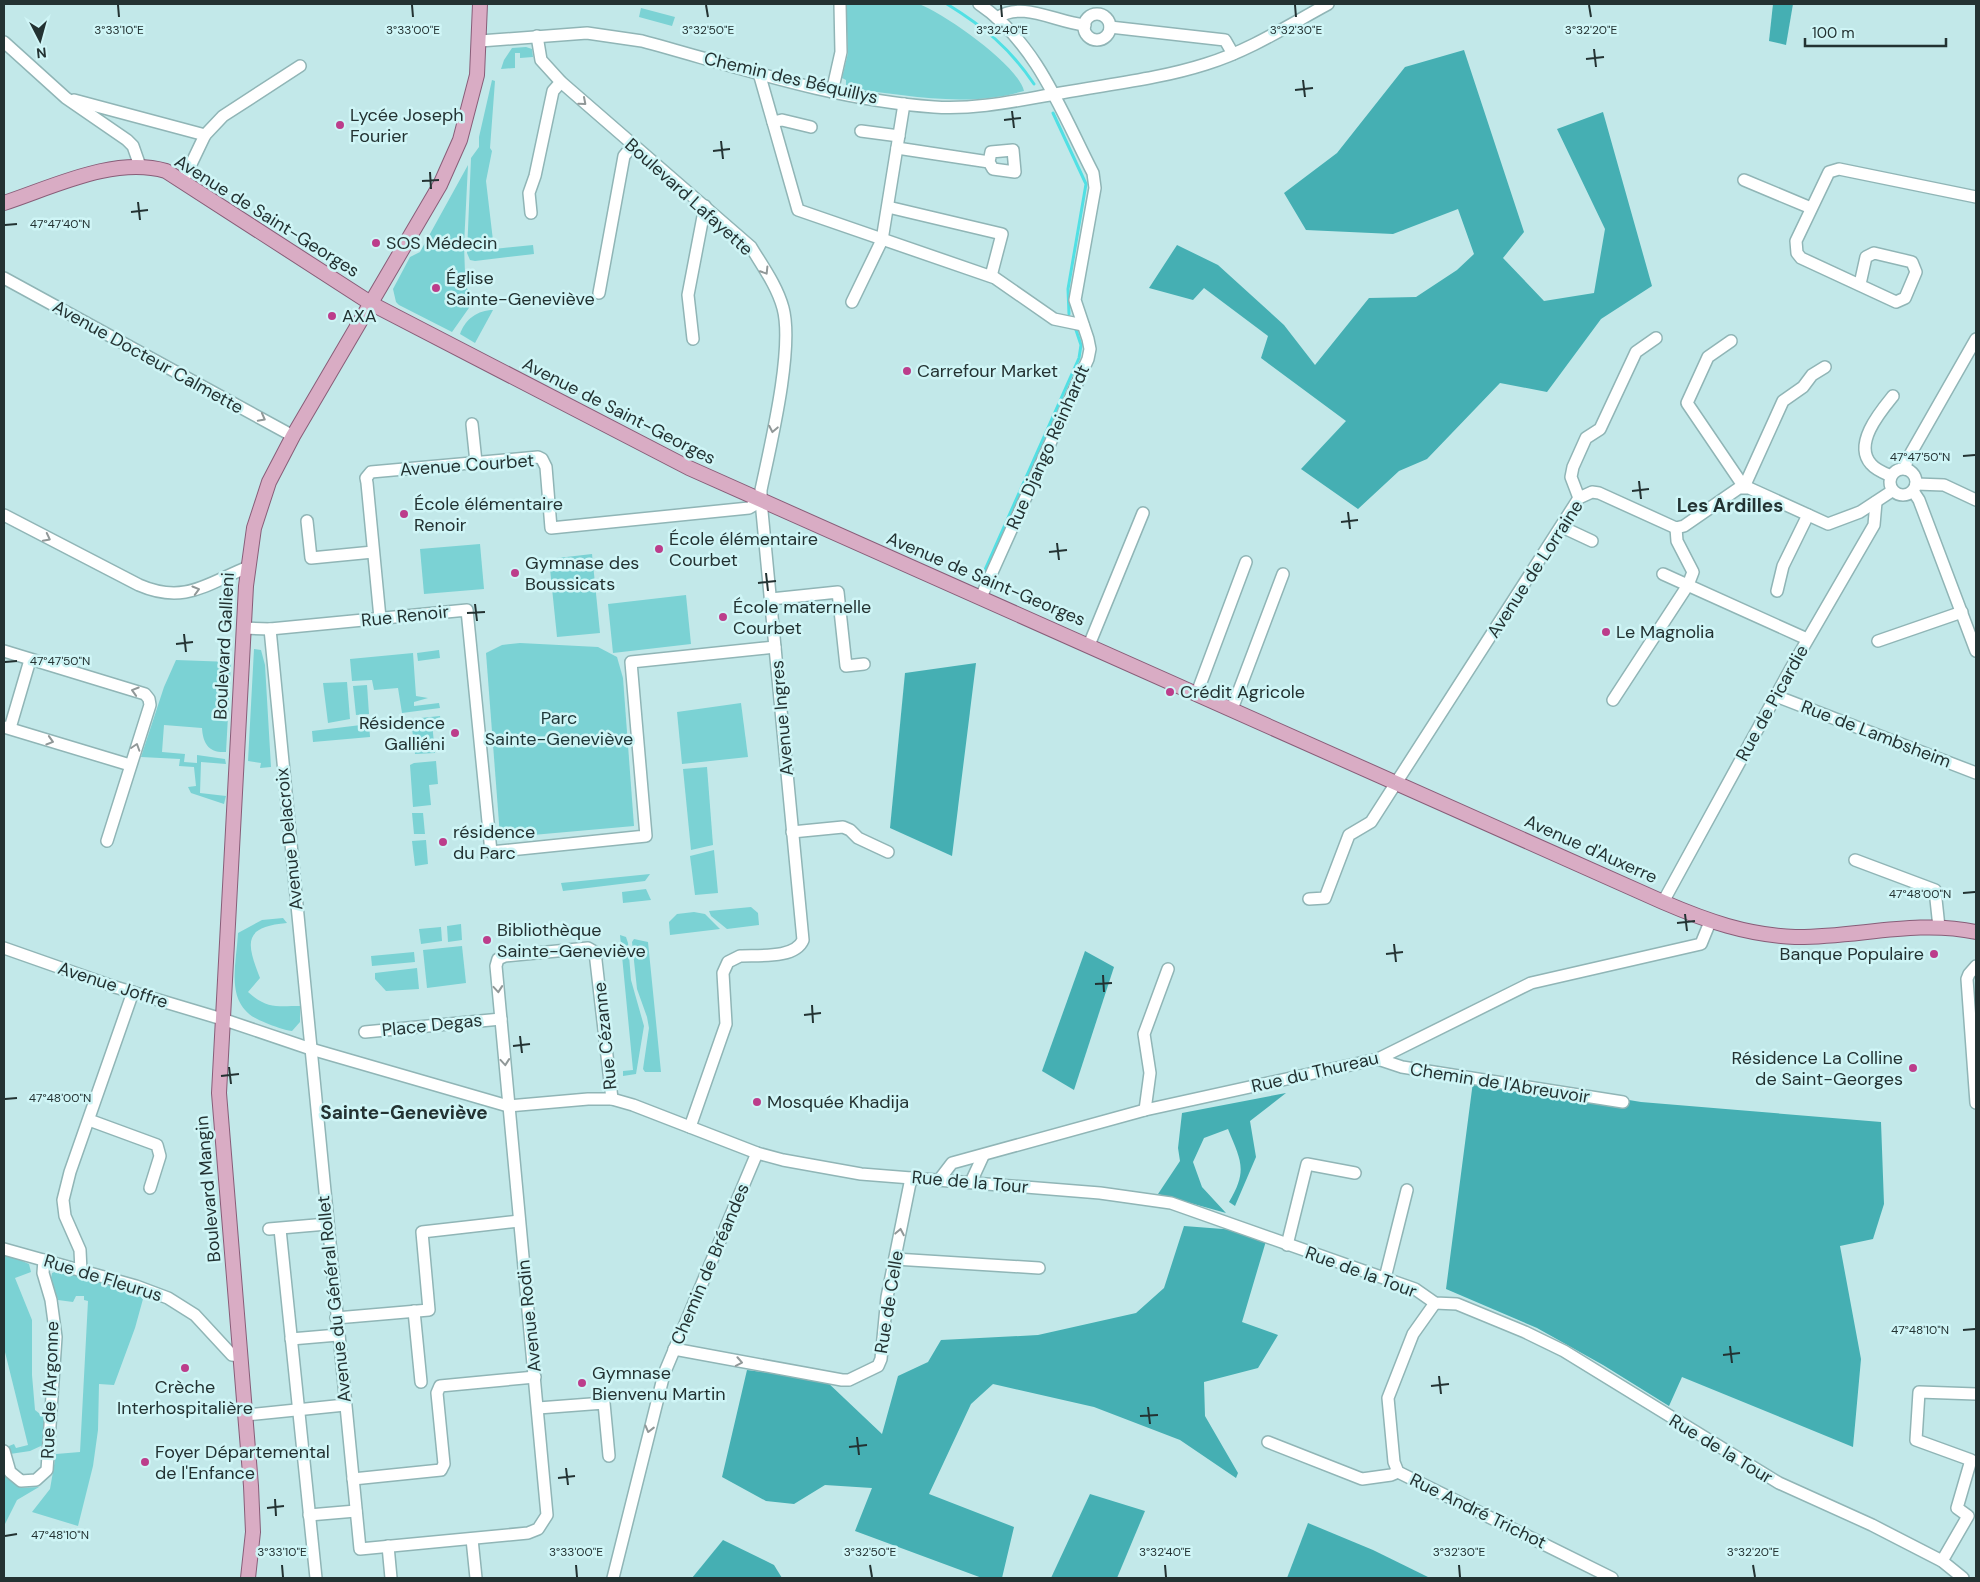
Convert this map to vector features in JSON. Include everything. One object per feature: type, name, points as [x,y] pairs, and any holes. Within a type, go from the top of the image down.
[{"type":"main road","name":"Boulevard Gallieni","points":[[222,1019],[248,566],[254,528],[262,500],[293,436],[372,304],[440,185],[455,154],[472,98],[480,41],[480,4]]},
{"type":"main road","name":"Avenue de Saint-Georges","points":[[4,203],[109,169],[140,166],[166,171],[372,304],[636,441],[761,501],[1089,644],[1232,709]]},
{"type":"main road","name":"Avenue d'Auxerre","points":[[1232,709],[1710,922],[1749,933],[1796,937],[1939,926],[1976,932]]},
{"type":"main road","points":[[1954,927],[1976,924]]},
{"type":"main road","name":"Avenue d'Auxerre","points":[[1954,927],[1976,937]]},
{"type":"main road","name":"Boulevard Mangin","points":[[222,1019],[220,1112],[252,1507],[253,1547],[248,1578]]},
{"type":"street","points":[[832,92],[842,52],[840,4]]},
{"type":"street","name":"Rue Django Reinhardt","points":[[979,4],[997,18],[1034,60],[1053,94],[1095,180],[1075,300],[1090,349],[1088,359],[981,597]]},
{"type":"street","name":"Chemin des Béquillys","points":[[537,36],[587,33],[642,41],[832,92],[904,104],[956,108],[1006,103],[1158,78],[1208,64],[1233,54],[1328,4]]},
{"type":"street","points":[[997,18],[1004,11],[1012,9],[1031,10],[1072,25],[1085,26]]},
{"type":"street","points":[[1096,14],[1104,16],[1110,27],[1107,35],[1096,39],[1087,33],[1085,26],[1088,18],[1096,14]]},
{"type":"street","points":[[1110,27],[1225,40],[1233,54]]},
{"type":"street","points":[[480,41],[537,36]]},
{"type":"street","name":"Boulevard Lafayette","points":[[537,36],[541,60],[561,82],[751,247],[773,283],[783,309],[786,335],[761,490],[761,501]]},
{"type":"street","points":[[4,42],[66,98],[127,140],[133,146],[140,166]]},
{"type":"street","points":[[182,181],[205,135],[223,116],[300,66]]},
{"type":"street","points":[[759,73],[798,210],[991,276],[1054,319],[1083,325]]},
{"type":"street","points":[[531,213],[529,193],[535,176],[553,92],[561,82]]},
{"type":"street","points":[[66,98],[205,135]]},
{"type":"street","points":[[852,302],[882,240],[904,104]]},
{"type":"street","points":[[773,122],[782,120],[811,127]]},
{"type":"street","points":[[860,131],[898,142],[989,162]]},
{"type":"street","points":[[599,293],[624,156],[633,145]]},
{"type":"street","points":[[1860,284],[1866,257],[1874,254],[1912,262],[1916,272],[1905,298],[1896,302],[1801,258],[1797,253],[1796,241],[1829,172],[1839,168],[1976,197]]},
{"type":"street","points":[[1744,180],[1811,208]]},
{"type":"street","points":[[693,339],[688,294],[705,206]]},
{"type":"street","points":[[888,207],[1002,234],[991,276]]},
{"type":"street","name":"Avenue Docteur Calmette","points":[[4,278],[293,436]]},
{"type":"street","points":[[1579,498],[1571,477],[1573,467],[1586,438],[1600,429],[1636,352],[1656,338]]},
{"type":"street","points":[[1905,469],[1907,460],[1976,339]]},
{"type":"street","points":[[1731,341],[1708,357],[1687,403],[1744,487]]},
{"type":"street","points":[[1744,487],[1784,401],[1802,387],[1812,375],[1824,367]]},
{"type":"street","points":[[1891,476],[1870,464],[1864,450],[1878,413],[1893,396]]},
{"type":"street","points":[[472,424],[476,462]]},
{"type":"street","name":"Avenue Courbet","points":[[380,618],[367,483],[368,475],[375,471],[533,456],[542,458],[546,467],[551,528],[749,508],[761,501]]},
{"type":"street","points":[[1976,500],[1944,485],[1914,488],[1902,496],[1892,490],[1890,484],[1891,476],[1897,471],[1905,469],[1912,473],[1914,488],[1976,652]]},
{"type":"street","points":[[1613,700],[1688,585],[1693,572],[1677,541],[1676,528],[1684,526],[1734,491],[1744,487],[1754,489],[1828,524],[1860,512],[1892,490]]},
{"type":"street","name":"Avenue de Lorraine","points":[[1309,899],[1325,898],[1349,835],[1371,822],[1579,498],[1592,492],[1599,493],[1676,528]]},
{"type":"street","name":"Avenue Ingres","points":[[690,1127],[726,1024],[724,967],[734,958],[740,956],[794,950],[801,945],[804,935],[792,832],[761,501]]},
{"type":"street","name":"Rue de Picardie","points":[[1663,902],[1807,639],[1874,525],[1876,502]]},
{"type":"street","points":[[1089,644],[1142,513]]},
{"type":"street","points":[[4,515],[139,585],[162,592],[180,594],[198,590],[248,566]]},
{"type":"street","points":[[1777,591],[1783,566],[1808,515]]},
{"type":"street","points":[[308,521],[311,558],[373,552]]},
{"type":"street","points":[[1562,527],[1592,541]]},
{"type":"street","points":[[1196,693],[1246,562]]},
{"type":"street","points":[[1232,709],[1283,574]]},
{"type":"street","points":[[1664,574],[1807,639]]},
{"type":"street","points":[[770,599],[838,592],[846,666],[864,664]]},
{"type":"street","name":"Rue Renoir","points":[[244,628],[270,628],[467,610],[490,852],[646,836],[631,662],[775,647]]},
{"type":"street","points":[[1878,641],[1962,612]]},
{"type":"street","name":"Avenue Delacroix","points":[[270,628],[311,1049]]},
{"type":"street","points":[[5,656],[30,660],[145,694],[150,702],[108,841]]},
{"type":"street","points":[[30,660],[7,728],[130,765]]},
{"type":"street","name":"Rue de Lambsheim","points":[[1776,696],[1976,773]]},
{"type":"street","points":[[792,832],[843,828],[850,830],[858,838],[888,852]]},
{"type":"street","points":[[1855,860],[1935,890],[1939,926]]},
{"type":"street","name":"Rue du Thureau","points":[[939,1180],[952,1163],[1145,1110],[1378,1059],[1531,983],[1701,944],[1710,922]]},
{"type":"street","name":"Avenue Joffre","points":[[4,948],[311,1049],[508,1106]]},
{"type":"street","name":"Rue Cézanne","points":[[501,1019],[496,966],[498,959],[505,956],[588,948],[594,950],[612,1100]]},
{"type":"street","points":[[1976,966],[1968,974],[1967,978],[1976,1104]]},
{"type":"street","points":[[1145,1110],[1150,1073],[1144,1034],[1168,970]]},
{"type":"street","points":[[81,1271],[80,1250],[65,1216],[63,1200],[70,1172],[133,992]]},
{"type":"street","name":"Place Degas","points":[[366,1032],[501,1019],[508,1106]]},
{"type":"street","name":"Avenue du Général Rollet","points":[[311,1049],[360,1549],[388,1546]]},
{"type":"street","name":"Chemin de l'Abreuvoir","points":[[1378,1059],[1402,1067],[1623,1102]]},
{"type":"street","name":"Rue de la Tour","points":[[508,1106],[588,1099],[612,1100],[639,1107],[757,1153],[847,1172],[1100,1193],[1171,1203],[1415,1289],[1435,1303],[1457,1304],[1525,1332],[1564,1351],[1779,1483],[1872,1525],[1942,1561],[1963,1578]]},
{"type":"street","name":"Avenue Rodin","points":[[472,1539],[533,1532],[542,1526],[547,1509],[508,1106]]},
{"type":"street","points":[[89,1120],[157,1145],[160,1156],[150,1188]]},
{"type":"street","name":"Chemin de Bréandes","points":[[613,1578],[658,1395],[674,1349],[757,1153]]},
{"type":"street","points":[[971,1182],[983,1156]]},
{"type":"street","points":[[1286,1245],[1307,1164],[1355,1173]]},
{"type":"street","name":"Rue de Celle","points":[[674,1349],[786,1371],[850,1380],[878,1366],[881,1359],[887,1298],[911,1178]]},
{"type":"street","points":[[1385,1278],[1407,1190]]},
{"type":"street","points":[[336,1318],[429,1310],[422,1232],[519,1222]]},
{"type":"street","points":[[316,1578],[291,1339],[275,1229],[327,1224]]},
{"type":"street","name":"Rue de Fleurus","points":[[4,1249],[168,1298],[195,1314],[232,1356],[240,1356]]},
{"type":"street","points":[[895,1259],[1039,1268]]},
{"type":"street","name":"Rue de l'Argonne","points":[[4,1452],[7,1466],[14,1478],[30,1482],[43,1476],[49,1461],[56,1338],[51,1300],[43,1273],[44,1260]]},
{"type":"street","name":"Rue André Trichot","points":[[1435,1303],[1413,1334],[1388,1398],[1394,1462],[1398,1472],[1612,1578]]},
{"type":"street","points":[[414,1311],[421,1382]]},
{"type":"street","points":[[291,1339],[338,1335]]},
{"type":"street","points":[[353,1479],[442,1470],[444,1464],[437,1393],[440,1386],[535,1377]]},
{"type":"street","points":[[1942,1561],[1968,1516],[1957,1508],[1972,1460],[1916,1440],[1919,1392],[1976,1394]]},
{"type":"street","points":[[538,1408],[604,1402],[609,1456]]},
{"type":"street","points":[[246,1415],[345,1405]]},
{"type":"street","points":[[1268,1442],[1362,1479],[1391,1475],[1398,1472]]},
{"type":"street","points":[[309,1515],[356,1511]]},
{"type":"street","points":[[391,1578],[388,1546],[472,1539],[476,1578]]},
{"type":"green space","points":[[846,4],[919,4],[946,18],[995,55],[1019,80],[1024,91],[980,99],[958,99],[913,97],[846,88],[846,80],[842,78],[848,53]]},
{"type":"green space","points":[[641,8],[675,17],[672,26],[639,17]]},
{"type":"green space","points":[[526,47],[532,49],[533,57],[520,58],[520,53],[515,53],[515,68],[501,69],[504,60],[512,48]]},
{"type":"green space","points":[[492,80],[495,81],[490,148],[492,151],[486,181],[494,249],[533,245],[534,254],[475,261],[470,260],[467,253],[471,158],[479,147],[479,137]]},
{"type":"green space","points":[[468,165],[464,245],[465,273],[458,277],[469,291],[471,305],[452,332],[399,305],[396,302],[393,289],[410,257],[420,252]]},
{"type":"green space","points":[[487,310],[493,310],[475,343],[460,334],[465,324],[473,316]]},
{"type":"green space","points":[[480,544],[484,589],[424,594],[420,549]]},
{"type":"green space","points":[[592,554],[600,633],[557,637],[549,559]]},
{"type":"green space","points":[[686,595],[691,644],[613,653],[608,604]]},
{"type":"green space","name":"Parc Sainte-Geneviève","points":[[520,643],[598,647],[617,657],[623,678],[634,826],[510,837],[500,836],[486,653],[502,645]]},
{"type":"green space","points":[[254,649],[261,650],[265,665],[271,767],[260,768],[261,763],[248,761]]},
{"type":"green space","points":[[439,650],[440,658],[418,661],[417,653]]},
{"type":"green space","points":[[413,653],[416,696],[428,698],[414,702],[414,706],[439,703],[440,708],[402,713],[398,688],[374,690],[372,680],[352,681],[350,659]]},
{"type":"green space","points":[[176,660],[231,662],[226,752],[215,751],[208,746],[204,739],[202,728],[164,725],[162,752],[185,754],[184,762],[197,763],[197,755],[225,759],[226,764],[201,762],[200,793],[226,796],[224,804],[191,793],[188,787],[196,786],[194,767],[179,766],[180,759],[141,757],[164,687]]},
{"type":"green space","points":[[347,682],[350,719],[328,723],[323,683]]},
{"type":"green space","points":[[367,685],[369,714],[356,715],[353,686]]},
{"type":"green space","points":[[741,703],[748,757],[682,764],[677,712]]},
{"type":"green space","points":[[440,716],[441,722],[432,723],[435,753],[415,754],[411,719]]},
{"type":"green space","points":[[369,724],[370,737],[313,742],[312,731]]},
{"type":"green space","points":[[436,761],[438,784],[429,785],[431,805],[413,807],[410,765]]},
{"type":"green space","points":[[707,767],[713,845],[691,850],[683,769]]},
{"type":"green space","points":[[412,813],[423,813],[425,834],[414,834]]},
{"type":"green space","points":[[426,840],[428,864],[415,866],[412,841]]},
{"type":"green space","points":[[714,850],[718,893],[695,895],[690,856]]},
{"type":"green space","points":[[650,874],[645,881],[563,891],[561,883]]},
{"type":"green space","points":[[646,889],[651,900],[623,903],[622,892]]},
{"type":"green space","points":[[751,907],[758,913],[759,925],[727,929],[711,916],[709,911]]},
{"type":"green space","points":[[694,912],[705,914],[720,929],[670,935],[669,922],[677,914]]},
{"type":"green space","points":[[283,918],[287,923],[262,928],[252,938],[252,955],[260,978],[248,992],[266,1004],[300,1006],[300,1022],[292,1031],[275,1027],[252,1016],[243,1008],[235,986],[238,933],[262,920]]},
{"type":"green space","points":[[461,924],[462,940],[448,942],[447,926]]},
{"type":"green space","points":[[441,927],[442,941],[421,944],[419,929]]},
{"type":"green space","points":[[620,935],[626,937],[628,943],[631,980],[644,1026],[636,1074],[623,1076],[623,1071],[633,1070]]},
{"type":"green space","points":[[634,939],[648,942],[661,1072],[645,1072],[643,1069],[649,1028],[637,989],[632,942]]},
{"type":"green space","points":[[462,946],[466,983],[427,988],[423,950]]},
{"type":"green space","points":[[414,952],[415,962],[372,966],[371,956]]},
{"type":"green space","points":[[417,968],[419,989],[386,991],[375,979],[375,973]]},
{"type":"green space","points":[[4,1253],[29,1264],[31,1272],[15,1278],[32,1320],[32,1375],[35,1410],[45,1418],[43,1445],[30,1451],[10,1454],[9,1446],[14,1444],[16,1448],[28,1445],[4,1348]]},
{"type":"green space","points":[[59,1270],[133,1291],[143,1299],[135,1328],[114,1385],[99,1384],[98,1430],[93,1466],[78,1526],[32,1512],[50,1489],[56,1454],[80,1452],[88,1301],[84,1300],[84,1296],[76,1296],[73,1302],[58,1300],[51,1278],[52,1273]]},
{"type":"green space","points":[[4,1473],[21,1488],[39,1487],[17,1500],[4,1526]]},
{"type":"shaded area","points":[[1773,4],[1793,4],[1786,45],[1769,41]]},
{"type":"shaded area","points":[[1464,50],[1524,232],[1503,258],[1544,301],[1594,293],[1605,229],[1557,129],[1603,112],[1652,286],[1601,319],[1547,392],[1500,383],[1427,459],[1399,471],[1358,509],[1301,469],[1346,421],[1261,358],[1268,336],[1204,288],[1193,300],[1149,288],[1177,245],[1218,265],[1284,325],[1315,365],[1369,298],[1416,297],[1457,270],[1474,254],[1458,209],[1393,234],[1306,230],[1284,193],[1337,153],[1405,67]]},
{"type":"shaded area","points":[[976,663],[952,856],[890,828],[905,673]]},
{"type":"shaded area","points":[[1085,951],[1114,967],[1074,1090],[1042,1071]]},
{"type":"shaded area","points":[[1474,1074],[1641,1102],[1881,1122],[1884,1204],[1873,1239],[1840,1246],[1861,1359],[1853,1447],[1682,1377],[1669,1406],[1603,1365],[1537,1328],[1446,1289]]},
{"type":"shaded area","points":[[1286,1093],[1250,1121],[1256,1157],[1235,1206],[1229,1202],[1239,1182],[1240,1166],[1239,1158],[1228,1129],[1204,1138],[1193,1162],[1202,1187],[1226,1213],[1158,1194],[1180,1161],[1178,1148],[1182,1113]]},
{"type":"shaded area","points":[[1184,1226],[1236,1230],[1266,1241],[1242,1322],[1278,1335],[1258,1368],[1204,1382],[1205,1416],[1238,1473],[1236,1478],[1180,1440],[1094,1407],[993,1384],[971,1404],[929,1494],[1014,1527],[1002,1578],[982,1578],[855,1531],[872,1488],[825,1485],[794,1504],[766,1501],[722,1477],[747,1370],[825,1380],[882,1434],[898,1376],[928,1362],[941,1340],[1038,1335],[1136,1313],[1164,1288]]},
{"type":"shaded area","points":[[1090,1494],[1145,1511],[1117,1578],[1051,1578]]},
{"type":"shaded area","points":[[1308,1523],[1373,1550],[1430,1578],[1287,1578]]},
{"type":"shaded area","points":[[723,1540],[774,1565],[782,1578],[692,1578]]},
{"type":"waterway","points":[[947,4],[973,21],[1005,48],[1034,84]]},
{"type":"waterway","points":[[1053,113],[1086,184],[1068,289],[1069,314]]},
{"type":"waterway","points":[[976,582],[980,581],[1079,358],[1081,345],[1076,330]]},
{"type":"place","name":"Lycée Joseph Fourier","points":[[340,125]]},
{"type":"place","name":"SOS Médecin","points":[[376,243]]},
{"type":"place","name":"Église Sainte-Geneviève","points":[[436,288]]},
{"type":"place","name":"AXA","points":[[332,316]]},
{"type":"place","name":"Carrefour Market","points":[[907,371]]},
{"type":"place","name":"École élémentaire Renoir","points":[[404,514]]},
{"type":"place","name":"École élémentaire Courbet","points":[[659,549]]},
{"type":"place","name":"Gymnase des Boussicats","points":[[515,573]]},
{"type":"place","name":"École maternelle Courbet","points":[[723,617]]},
{"type":"place","name":"Le Magnolia","points":[[1606,632]]},
{"type":"place","name":"Crédit Agricole","points":[[1170,692]]},
{"type":"place","name":"Résidence Galliéni","points":[[455,733]]},
{"type":"place","name":"résidence du Parc","points":[[443,842]]},
{"type":"place","name":"Bibliothèque Sainte-Geneviève","points":[[487,940]]},
{"type":"place","name":"Banque Populaire","points":[[1934,954]]},
{"type":"place","name":"Résidence La Colline de Saint-Georges","points":[[1913,1068]]},
{"type":"place","name":"Mosquée Khadija","points":[[757,1102]]},
{"type":"place","name":"Crèche Interhospitalière","points":[[185,1368]]},
{"type":"place","name":"Gymnase Bienvenu Martin","points":[[582,1383]]},
{"type":"place","name":"Foyer Départemental de l'Enfance","points":[[145,1462]]},
{"type":"district","name":"Les Ardilles","points":[[1730,505]]},
{"type":"district","name":"Sainte-Geneviève","points":[[404,1112]]}]
